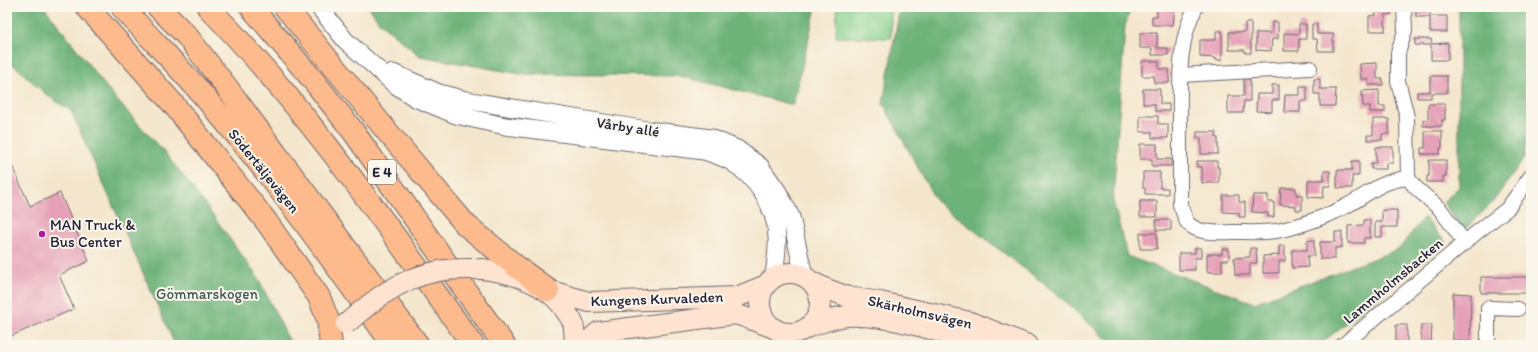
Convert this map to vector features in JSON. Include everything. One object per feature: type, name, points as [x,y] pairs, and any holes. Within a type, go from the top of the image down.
[{"type":"highway","points":[[87,7],[174,105],[266,221],[319,297],[328,320],[331,345]]},
{"type":"highway","name":"Södertäljevägen","points":[[122,7],[208,101],[250,152],[298,213],[393,345]]},
{"type":"highway","points":[[158,7],[187,36],[206,60],[418,345]]},
{"type":"highway","points":[[208,7],[244,44],[308,120],[366,196],[473,345]]},
{"type":"highway","name":"E 4","points":[[251,7],[313,80],[353,131],[504,345]]},
{"type":"highway","points":[[286,7],[385,129],[466,225],[517,267],[548,290]]},
{"type":"main road","points":[[331,345],[346,324],[373,300],[394,287],[418,276],[440,270],[482,269],[500,271],[523,278],[548,290],[564,307],[573,323],[575,345]]},
{"type":"main road","points":[[783,273],[794,273],[808,279],[817,288],[820,305],[819,314],[814,321],[799,333],[788,335],[771,327],[763,317],[760,306],[761,295],[770,281],[783,273]]},
{"type":"main road","name":"Skärholmsvägen","points":[[808,279],[827,289],[848,297],[880,302],[970,322],[1028,345]]},
{"type":"main road","name":"Kungens Kurvaleden","points":[[548,290],[589,302],[737,296],[770,281]]},
{"type":"main road","name":"Kungens Kurvaleden","points":[[584,345],[598,332],[736,314],[771,327]]},
{"type":"main road","name":"Skärholmsvägen","points":[[808,327],[846,316],[865,317],[923,327],[978,345]]},
{"type":"street","name":"Vårby allé","points":[[319,7],[345,40],[376,66],[394,84],[415,98],[456,115],[505,126],[704,151],[729,161],[744,170],[765,196],[772,209],[776,224],[777,236],[770,281]]},
{"type":"street","points":[[1196,7],[1183,44],[1180,75],[1180,205],[1188,222],[1199,230],[1215,232],[1274,232],[1287,229],[1348,206],[1382,184],[1395,179],[1408,178],[1407,117],[1398,81],[1398,53],[1405,31],[1404,7]]},
{"type":"street","name":"Vårby allé","points":[[376,66],[439,93],[465,100],[647,130],[711,138],[737,149],[760,166],[778,192],[791,217],[808,279]]},
{"type":"street","points":[[1180,75],[1310,68]]},
{"type":"street","name":"Lammholmsbacken","points":[[1343,345],[1508,209],[1531,176]]},
{"type":"street","name":"Lammholmsbacken","points":[[1408,178],[1415,187],[1440,209],[1465,243]]},
{"type":"street","points":[[1488,345],[1488,308],[1518,309]]},
{"type":"green space","name":"Gömmarskogen","points":[[9,7],[44,7],[114,97],[165,153],[204,203],[258,278],[290,342],[289,345],[175,345],[71,111],[48,96],[7,59],[7,9]]},
{"type":"green space","points":[[369,7],[816,7],[793,105],[680,76],[520,74],[420,56],[379,22]]},
{"type":"green space","points":[[837,7],[891,7],[891,38],[836,37]]},
{"type":"green space","points":[[900,7],[1131,7],[1125,26],[1113,201],[1127,256],[1254,303],[1399,249],[1424,217],[1446,243],[1319,345],[1113,345],[1052,290],[936,201],[883,103]]},
{"type":"green space","points":[[1459,7],[1531,7],[1531,97],[1524,158],[1492,203],[1463,231],[1443,202],[1459,187]]},
{"type":"building","points":[[1157,7],[1175,7],[1173,25],[1152,25],[1152,16],[1157,16]]},
{"type":"building","points":[[1391,9],[1391,15],[1385,15],[1385,31],[1369,31],[1369,16],[1376,15],[1376,10]]},
{"type":"building","points":[[1416,11],[1430,11],[1430,16],[1447,16],[1447,32],[1430,32],[1430,17],[1416,17]]},
{"type":"building","points":[[1272,22],[1278,22],[1278,39],[1272,39],[1271,51],[1256,50],[1256,33],[1272,33]]},
{"type":"building","points":[[1245,23],[1251,23],[1251,53],[1245,53],[1245,50],[1229,50],[1229,32],[1245,32]]},
{"type":"building","points":[[1299,24],[1306,24],[1306,39],[1299,39],[1299,51],[1284,51],[1284,33],[1299,34]]},
{"type":"building","points":[[1312,24],[1317,24],[1317,34],[1333,34],[1333,51],[1318,51],[1317,39],[1312,39]]},
{"type":"building","points":[[1216,31],[1222,31],[1222,60],[1200,57],[1200,40],[1216,40]]},
{"type":"building","points":[[1140,33],[1157,33],[1157,48],[1168,48],[1168,55],[1152,55],[1152,48],[1140,48]]},
{"type":"building","points":[[1415,39],[1431,39],[1432,44],[1448,43],[1448,60],[1431,60],[1431,45],[1415,45]]},
{"type":"building","points":[[1142,61],[1159,61],[1159,69],[1169,69],[1169,83],[1154,83],[1154,76],[1142,76]]},
{"type":"building","points":[[1377,63],[1377,79],[1383,79],[1383,85],[1368,85],[1368,79],[1361,79],[1360,64]]},
{"type":"building","points":[[1430,76],[1447,76],[1447,93],[1431,93],[1431,98],[1417,98],[1417,92],[1430,92]]},
{"type":"building","points":[[1244,79],[1250,79],[1250,101],[1244,101],[1243,113],[1228,113],[1228,96],[1244,96]]},
{"type":"building","points":[[1314,79],[1320,79],[1320,89],[1336,89],[1335,106],[1320,106],[1320,94],[1314,94]]},
{"type":"building","points":[[1272,85],[1279,85],[1279,100],[1272,100],[1272,112],[1256,111],[1257,94],[1272,94]]},
{"type":"building","points":[[1300,86],[1307,86],[1307,101],[1300,101],[1300,112],[1284,112],[1285,95],[1300,95]]},
{"type":"building","points":[[1143,89],[1160,89],[1160,104],[1169,104],[1169,111],[1155,111],[1155,104],[1143,104]]},
{"type":"building","points":[[1379,90],[1379,106],[1385,106],[1385,112],[1370,112],[1370,106],[1363,106],[1362,91]]},
{"type":"building","points":[[1428,104],[1445,104],[1445,120],[1442,120],[1442,126],[1423,126],[1423,120],[1428,120]]},
{"type":"building","points":[[1140,116],[1158,116],[1158,124],[1168,124],[1168,138],[1152,138],[1152,132],[1140,132]]},
{"type":"building","points":[[1373,119],[1389,119],[1389,134],[1382,134],[1382,140],[1367,140],[1367,135],[1373,135]]},
{"type":"building","points":[[1425,131],[1442,131],[1442,148],[1440,148],[1440,154],[1421,154],[1421,148],[1425,148]]},
{"type":"building","points":[[1197,132],[1216,132],[1216,138],[1218,138],[1218,154],[1201,154],[1201,138],[1197,138]]},
{"type":"building","points":[[1140,144],[1157,144],[1157,159],[1171,159],[1171,166],[1152,166],[1152,159],[1140,159]]},
{"type":"building","points":[[1376,147],[1393,147],[1393,163],[1386,163],[1386,169],[1371,169],[1371,163],[1376,163]]},
{"type":"building","name":"MAN Truck & Bus Center","points":[[7,155],[30,206],[60,193],[89,261],[59,275],[74,309],[9,337],[7,334]]},
{"type":"building","points":[[1429,160],[1446,160],[1446,176],[1443,176],[1443,182],[1427,182],[1427,176],[1429,176]]},
{"type":"building","points":[[1197,161],[1217,161],[1217,167],[1219,167],[1219,183],[1202,183],[1202,167],[1197,167]]},
{"type":"building","points":[[1352,161],[1359,161],[1359,176],[1352,176],[1352,188],[1337,188],[1337,170],[1352,170]]},
{"type":"building","points":[[1324,171],[1330,171],[1330,186],[1324,186],[1323,198],[1308,197],[1308,180],[1324,180]]},
{"type":"building","points":[[1143,172],[1160,172],[1160,188],[1168,188],[1168,194],[1145,194],[1145,188],[1143,188]]},
{"type":"building","points":[[1281,188],[1296,188],[1296,195],[1302,195],[1302,210],[1296,210],[1296,206],[1280,205]]},
{"type":"building","points":[[1223,195],[1239,195],[1239,202],[1245,202],[1245,217],[1239,217],[1239,213],[1223,212]]},
{"type":"building","points":[[1253,195],[1268,195],[1268,202],[1274,202],[1274,217],[1268,217],[1268,213],[1252,212]]},
{"type":"building","points":[[1140,201],[1157,201],[1157,217],[1140,217]]},
{"type":"building","points":[[1382,210],[1397,210],[1397,227],[1382,227],[1382,237],[1375,237],[1375,222],[1382,222]]},
{"type":"building","points":[[1156,220],[1171,220],[1171,230],[1156,230]]},
{"type":"building","points":[[1364,220],[1370,220],[1370,238],[1364,238],[1364,243],[1348,243],[1348,226],[1364,225]]},
{"type":"building","points":[[1335,232],[1342,232],[1342,247],[1335,248],[1335,259],[1320,259],[1320,242],[1335,242]]},
{"type":"building","points":[[1140,233],[1157,233],[1157,249],[1140,249]]},
{"type":"building","points":[[1314,240],[1314,256],[1307,256],[1308,267],[1292,268],[1292,250],[1307,250],[1307,241]]},
{"type":"building","points":[[1279,246],[1285,246],[1285,261],[1279,261],[1279,273],[1263,273],[1263,256],[1279,255]]},
{"type":"building","points":[[1195,248],[1201,248],[1201,258],[1195,258],[1195,270],[1179,270],[1179,253],[1195,253]]},
{"type":"building","points":[[1250,248],[1256,248],[1257,263],[1250,263],[1250,275],[1235,275],[1234,258],[1250,257]]},
{"type":"building","points":[[1222,249],[1229,249],[1229,260],[1222,260],[1222,272],[1207,272],[1207,254],[1222,254]]},
{"type":"building","points":[[1481,277],[1531,277],[1531,293],[1481,293]]},
{"type":"building","points":[[1453,293],[1471,294],[1470,342],[1453,341]]},
{"type":"building","points":[[1396,325],[1407,325],[1407,345],[1396,345]]},
{"type":"building","points":[[1421,325],[1432,325],[1431,345],[1421,345]]},
{"type":"place","name":"MAN Truck & Bus Center","points":[[42,234]]}]
